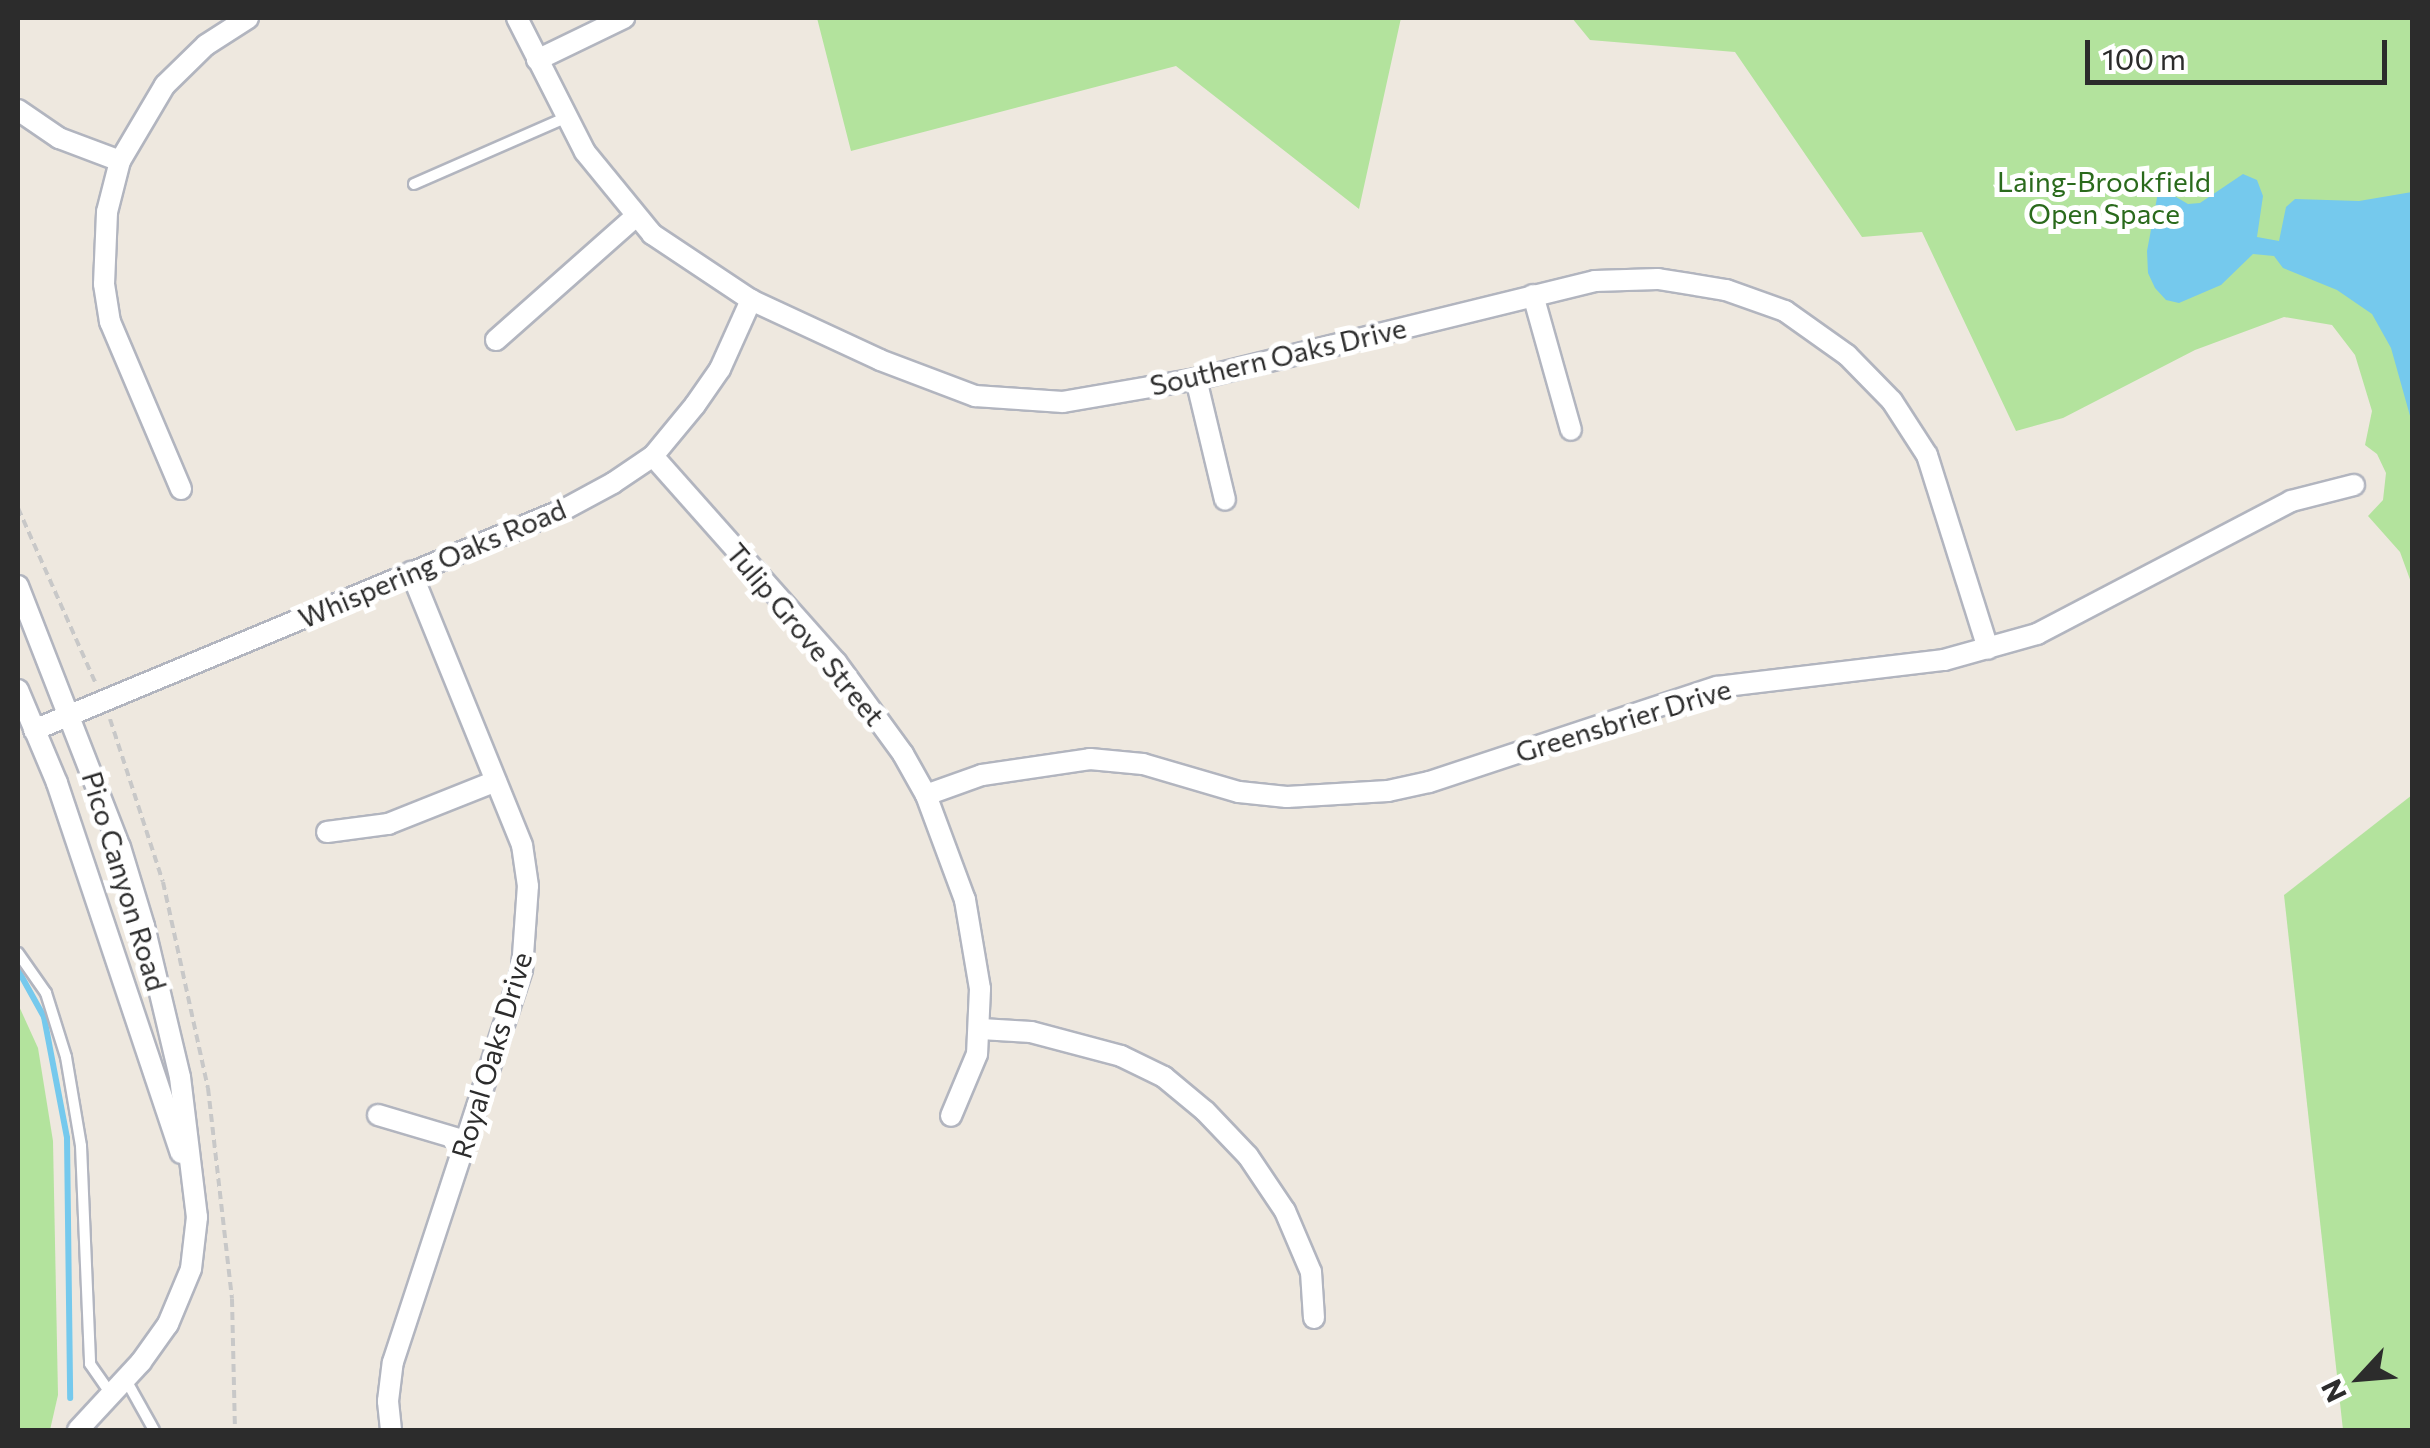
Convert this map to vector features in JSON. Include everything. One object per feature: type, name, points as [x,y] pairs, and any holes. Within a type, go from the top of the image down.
[{"type":"street","points":[[181,489],[110,322],[104,245],[120,161],[165,85],[206,45],[248,18]]},
{"type":"street","name":"Southern Oaks Drive","points":[[517,18],[565,118],[634,218],[680,255],[751,300],[880,360],[975,396],[1063,402],[1196,379],[1595,281],[1658,279],[1726,290],[1785,311],[1847,355],[1892,401],[1927,456],[1988,649]]},
{"type":"street","points":[[536,60],[624,18]]},
{"type":"street","points":[[18,110],[59,138],[120,161]]},
{"type":"street","points":[[496,340],[634,218]]},
{"type":"street","points":[[1532,295],[1571,430]]},
{"type":"street","name":"Whispering Oaks Road","points":[[34,730],[564,508],[653,456],[720,369],[751,300]]},
{"type":"street","points":[[1196,379],[1225,500]]},
{"type":"street","name":"Tulip Grove Street","points":[[653,456],[836,662],[902,754],[926,796],[965,900],[977,969],[981,1029],[977,1054],[952,1116]]},
{"type":"street","name":"Greensbrier Drive","points":[[926,796],[982,774],[1090,759],[1144,764],[1239,792],[1287,797],[1388,791],[1443,778],[1717,686],[1906,666],[1988,649],[2082,613],[2290,501],[2354,485]]},
{"type":"street","name":"Royal Oaks Drive","points":[[391,1430],[388,1401],[393,1362],[522,969],[528,886],[522,845],[410,572]]},
{"type":"street","name":"Pico Canyon Road","points":[[18,586],[120,847],[144,926],[180,1077],[197,1217],[191,1268],[168,1324],[78,1430]]},
{"type":"street","name":"Pico Canyon Road","points":[[18,690],[62,799],[193,1188]]},
{"type":"street","points":[[327,832],[388,824],[496,781]]},
{"type":"street","points":[[981,1029],[1031,1032],[1121,1056],[1164,1077],[1206,1111],[1248,1156],[1284,1210],[1312,1272],[1314,1318]]},
{"type":"street","points":[[378,1114],[466,1141]]},
{"type":"lane","points":[[414,184],[565,118]]},
{"type":"lane","points":[[18,953],[46,993],[66,1057],[81,1146],[90,1364],[118,1386],[154,1430]]},
{"type":"green space","points":[[817,18],[1401,18],[1359,209],[1176,66],[851,151]]},
{"type":"green space","name":"Laing-Brookfield Open Space","points":[[1572,18],[2412,18],[2412,585],[2400,552],[2368,516],[2383,500],[2386,473],[2377,454],[2365,445],[2372,411],[2355,355],[2332,325],[2284,317],[2195,350],[2063,418],[2016,431],[1922,232],[1862,237],[1735,52],[1590,40]]},
{"type":"green space","points":[[2412,795],[2412,1430],[2343,1430],[2284,895]]},
{"type":"green space","points":[[18,1004],[38,1048],[53,1141],[58,1395],[50,1430],[18,1430]]},
{"type":"water","points":[[2243,174],[2257,180],[2263,196],[2257,237],[2279,241],[2286,207],[2295,199],[2359,201],[2412,192],[2412,423],[2391,348],[2372,314],[2337,290],[2283,268],[2274,256],[2253,254],[2221,285],[2179,303],[2166,300],[2155,288],[2148,273],[2147,251],[2159,187],[2188,204],[2200,203]]},
{"type":"waterway","points":[[18,970],[44,1017],[67,1138],[70,1398]]}]
